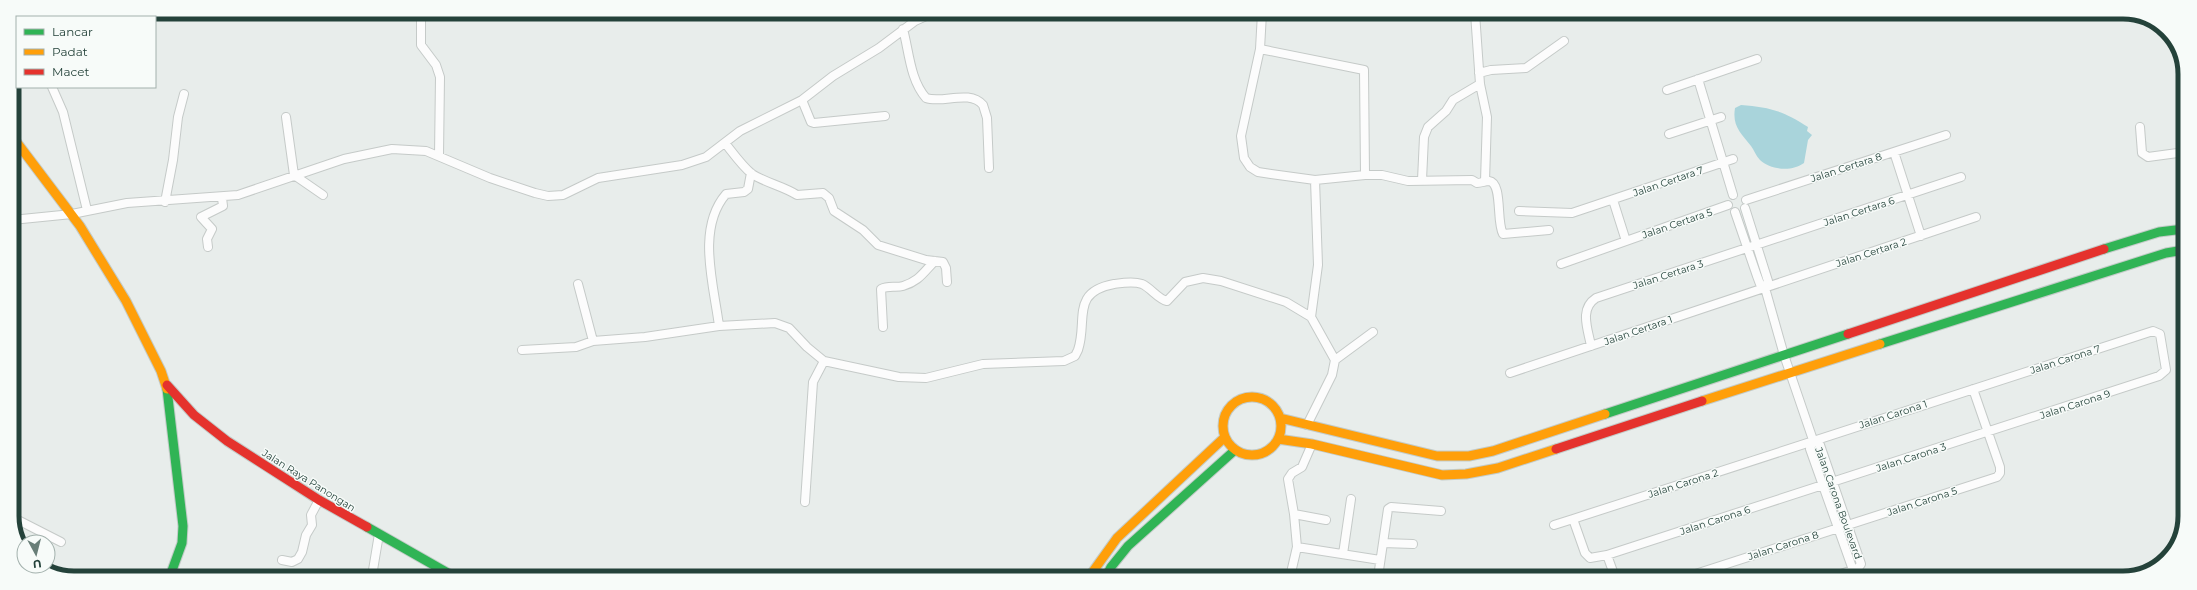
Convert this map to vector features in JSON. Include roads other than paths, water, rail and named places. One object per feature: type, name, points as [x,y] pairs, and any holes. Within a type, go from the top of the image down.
[{"type":"street","points":[[421,19],[421,44],[436,65],[440,77],[439,155]]},
{"type":"street","points":[[19,219],[72,214],[127,203],[222,198],[258,189],[294,175],[344,159],[392,149],[411,149],[439,155],[490,178],[535,193],[548,196],[562,195],[598,178],[694,162],[706,157],[748,126],[802,100],[833,76],[879,48],[920,19]]},
{"type":"street","points":[[1262,19],[1260,49],[1241,136],[1244,158],[1250,167],[1258,172],[1315,180],[1365,175],[1387,176],[1408,181],[1472,180],[1477,184],[1485,181],[1492,182],[1497,187],[1499,224],[1503,234],[1549,230]]},
{"type":"street","points":[[1475,19],[1480,84],[1487,117],[1485,181]]},
{"type":"street","points":[[903,30],[911,66],[921,91],[926,98],[972,98],[983,105],[987,118],[989,168]]},
{"type":"street","points":[[1479,73],[1491,70],[1526,68],[1564,41]]},
{"type":"street","points":[[1260,49],[1364,70],[1365,175]]},
{"type":"street","points":[[1667,90],[1757,59]]},
{"type":"street","points":[[1698,80],[1733,195]]},
{"type":"street","points":[[1422,180],[1424,137],[1428,127],[1446,111],[1454,100],[1480,84]]},
{"type":"street","points":[[52,88],[63,112],[87,210]]},
{"type":"street","points":[[165,202],[173,160],[178,117],[184,94]]},
{"type":"street","points":[[802,100],[811,122],[814,123],[885,116]]},
{"type":"street","points":[[286,117],[294,175],[322,195]]},
{"type":"street","points":[[1669,134],[1721,117]]},
{"type":"street","points":[[2140,127],[2142,154],[2148,156],[2178,153]]},
{"type":"street","name":"Jalan Certara 8","points":[[1745,204],[1946,135]]},
{"type":"street","points":[[725,143],[751,173],[782,188],[788,189],[797,195],[823,193],[829,198],[834,211],[863,230],[878,245],[945,264],[947,282]]},
{"type":"street","name":"Jalan Raya Panongan","points":[[19,145],[72,214],[126,301],[167,385],[184,403],[211,430],[319,500],[443,571]]},
{"type":"street","points":[[1894,152],[1921,236]]},
{"type":"street","name":"Jalan Certara 7","points":[[1519,211],[1572,214],[1733,159]]},
{"type":"street","points":[[719,326],[710,259],[711,224],[719,202],[726,194],[744,192],[748,189],[751,173]]},
{"type":"street","name":"Jalan Certara 6","points":[[1747,248],[1961,177]]},
{"type":"street","points":[[1311,317],[1318,265],[1315,180]]},
{"type":"street","points":[[1740,194],[1745,204],[1768,281],[1766,288],[1760,284],[1735,212],[1728,205],[1730,198],[1733,195],[1740,194]]},
{"type":"street","points":[[208,247],[207,241],[212,229],[201,217],[223,206],[222,198]]},
{"type":"street","points":[[1613,200],[1626,241]]},
{"type":"street","points":[[1735,212],[1742,211],[1745,204]]},
{"type":"street","name":"Jalan Certara 5","points":[[1561,264],[1728,205]]},
{"type":"street","name":"Jalan Certara 2","points":[[1766,288],[1976,217]]},
{"type":"street","points":[[1280,418],[1437,456],[1469,456],[1493,451],[2107,248],[2160,232],[2178,230]]},
{"type":"street","name":"Jalan Certara 3","points":[[1591,346],[1585,314],[1590,302],[1596,298],[1747,248]]},
{"type":"street","points":[[1278,439],[1312,444],[1434,474],[1448,476],[1471,474],[1498,468],[1790,372],[2166,253],[2178,251]]},
{"type":"street","points":[[884,327],[881,289],[902,286],[914,282],[924,275],[927,268],[935,261]]},
{"type":"street","points":[[522,350],[576,347],[593,341],[645,337],[719,326],[765,323],[784,325],[797,334],[807,347],[824,361],[913,379],[939,376],[970,366],[983,364],[1064,361],[1075,356],[1078,350],[1081,337],[1082,312],[1086,299],[1103,287],[1119,284],[1141,284],[1167,301],[1184,282],[1197,279],[1212,279],[1286,302],[1311,317],[1333,352],[1335,360],[1332,375],[1307,425]]},
{"type":"street","points":[[578,284],[593,341]]},
{"type":"street","name":"Jalan Carona Boulevard","points":[[1766,288],[1784,355],[1813,440],[1810,449],[1853,570],[1858,568],[1861,564],[1820,445],[1813,440]]},
{"type":"street","name":"Jalan Certara 1","points":[[1510,373],[1766,288]]},
{"type":"street","name":"Jalan Carona 7","points":[[1973,389],[2153,331],[2157,332]]},
{"type":"street","points":[[1335,360],[1373,332]]},
{"type":"street","name":"Jalan Carona 9","points":[[1988,432],[2162,374],[2166,370],[2160,334],[2157,332]]},
{"type":"street","points":[[804,502],[813,382],[824,361]]},
{"type":"street","name":"Jalan Raya Panongan","points":[[167,385],[183,526],[182,543],[172,571]]},
{"type":"street","points":[[1973,389],[1988,432]]},
{"type":"street","name":"Jalan Carona 1","points":[[1813,440],[1973,389]]},
{"type":"street","points":[[1251,396],[1266,400],[1272,404],[1280,418],[1281,426],[1278,439],[1269,449],[1257,454],[1243,453],[1235,450],[1225,437],[1223,422],[1225,414],[1229,407],[1243,398],[1251,396]]},
{"type":"street","points":[[170,410],[184,403]]},
{"type":"street","name":"Jalan Carona 5","points":[[1838,528],[1997,477],[2000,473],[2000,467],[1988,432]]},
{"type":"street","name":"Jalan Carona 3","points":[[1822,485],[1988,432]]},
{"type":"street","points":[[1093,571],[1099,561],[1118,538],[1225,437]]},
{"type":"street","name":"Jalan Carona 2","points":[[1554,525],[1813,440]]},
{"type":"street","points":[[1291,571],[1297,547],[1294,514],[1288,479],[1290,475],[1300,470],[1305,463],[1312,444]]},
{"type":"street","points":[[1109,571],[1128,546],[1235,450]]},
{"type":"street","name":"Jalan Carona 6","points":[[1573,519],[1585,553],[1590,558],[1607,555],[1822,485]]},
{"type":"street","points":[[1343,554],[1351,499]]},
{"type":"street","points":[[282,560],[292,562],[300,556],[306,535],[312,525],[311,515],[319,500]]},
{"type":"street","points":[[1379,571],[1386,512],[1391,507],[1441,511]]},
{"type":"street","points":[[1294,514],[1326,520]]},
{"type":"street","points":[[19,521],[61,542]]},
{"type":"street","name":"Jalan Carona 8","points":[[1705,571],[1838,528]]},
{"type":"street","points":[[373,571],[379,534]]},
{"type":"street","points":[[1118,538],[1128,546]]},
{"type":"street","points":[[1383,543],[1413,544]]},
{"type":"street","points":[[1297,547],[1380,560]]},
{"type":"street","points":[[1607,555],[1613,571]]},
{"type":"water","points":[[1741,105],[1760,107],[1776,111],[1791,117],[1808,127],[1807,131],[1812,135],[1808,140],[1804,163],[1794,168],[1782,169],[1770,166],[1760,160],[1736,125],[1734,114],[1735,108]]}]
